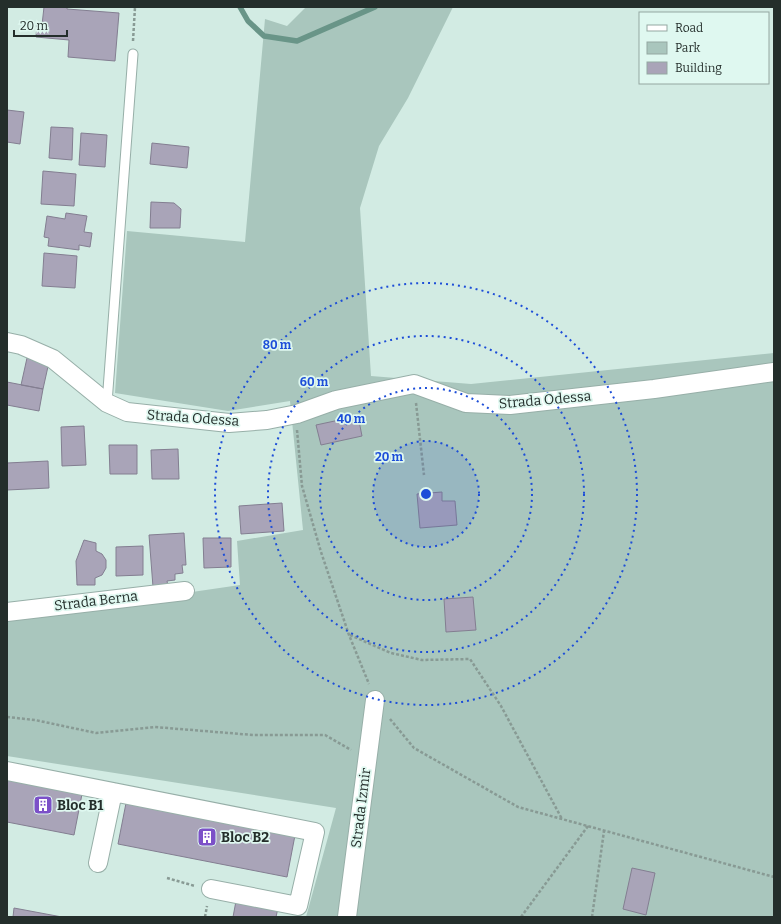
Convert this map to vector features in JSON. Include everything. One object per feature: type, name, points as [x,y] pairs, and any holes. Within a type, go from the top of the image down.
[{"type":"street","name":"Strada Odessa","points":[[7,342],[21,345],[53,359],[107,403],[127,412],[229,423],[268,420],[297,414],[336,400],[414,384],[466,403],[510,405],[654,389],[774,372]]},
{"type":"street","name":"Strada Berna","points":[[7,612],[185,591]]},
{"type":"street","name":"Strada Izmir","points":[[347,917],[375,700]]},
{"type":"street","points":[[7,771],[315,832],[298,906],[211,890]]},
{"type":"street","points":[[98,863],[113,792]]},
{"type":"lane","points":[[107,403],[133,54]]},
{"type":"path","points":[[133,54],[135,7]]},
{"type":"path","points":[[414,384],[424,475]]},
{"type":"path","points":[[297,414],[302,486],[321,552],[349,635],[375,700],[414,748],[518,807],[774,877]]},
{"type":"path","points":[[349,635],[391,653],[422,660],[470,660],[501,706],[562,819]]},
{"type":"path","points":[[7,717],[35,720],[96,733],[155,727],[253,734],[324,735],[367,760]]},
{"type":"path","points":[[521,917],[588,826]]},
{"type":"path","points":[[592,917],[604,831]]},
{"type":"path","points":[[166,878],[211,890]]},
{"type":"green space","points":[[306,7],[453,7],[408,98],[379,146],[360,208],[371,376],[471,384],[774,353],[774,917],[306,917],[336,808],[7,756],[7,619],[240,585],[237,541],[303,530],[290,401],[228,411],[115,393],[127,231],[245,242],[265,19],[287,26]]},
{"type":"building","points":[[44,7],[67,7],[67,9],[119,13],[115,61],[68,57],[69,40],[36,37],[37,24],[42,25]]},
{"type":"building","points":[[7,110],[24,112],[20,144],[7,142]]},
{"type":"building","points":[[51,127],[73,128],[72,160],[49,158]]},
{"type":"building","points":[[81,133],[107,135],[105,167],[79,165]]},
{"type":"building","points":[[152,143],[189,147],[187,168],[150,164]]},
{"type":"building","points":[[43,171],[76,174],[74,206],[41,204]]},
{"type":"building","points":[[151,202],[174,203],[181,209],[180,228],[150,228]]},
{"type":"building","points":[[66,213],[87,216],[84,232],[92,233],[90,247],[79,245],[79,250],[48,246],[49,238],[44,237],[47,216],[65,219]]},
{"type":"building","points":[[44,253],[77,256],[75,288],[42,286]]},
{"type":"building","points":[[27,358],[49,362],[43,389],[21,385]]},
{"type":"building","points":[[7,382],[43,389],[39,411],[7,405]]},
{"type":"building","points":[[358,416],[362,436],[321,445],[316,425]]},
{"type":"building","points":[[84,426],[86,465],[62,466],[61,427]]},
{"type":"building","points":[[109,445],[137,445],[137,474],[110,474]]},
{"type":"building","points":[[178,449],[179,479],[152,479],[151,450]]},
{"type":"building","points":[[48,461],[49,488],[7,490],[7,463]]},
{"type":"building","points":[[442,492],[442,501],[455,501],[457,525],[420,528],[417,494]]},
{"type":"building","points":[[282,503],[284,531],[241,534],[239,506]]},
{"type":"building","points":[[184,533],[186,565],[182,565],[183,573],[175,574],[175,580],[167,581],[168,586],[153,587],[149,535]]},
{"type":"building","points":[[203,538],[231,538],[231,567],[204,568]]},
{"type":"building","points":[[84,540],[96,543],[96,551],[102,554],[106,560],[106,568],[102,575],[95,578],[95,585],[77,585],[76,561]]},
{"type":"building","points":[[143,546],[143,575],[116,576],[116,547]]},
{"type":"building","points":[[473,597],[476,630],[446,632],[444,599]]},
{"type":"building","name":"Bloc B1","points":[[7,774],[83,789],[74,835],[7,822]]},
{"type":"building","name":"Bloc B2","points":[[127,798],[296,830],[287,877],[118,844]]},
{"type":"building","points":[[632,868],[655,873],[646,915],[623,909]]},
{"type":"building","points":[[236,901],[278,908],[276,917],[233,917]]},
{"type":"building","points":[[14,908],[62,917],[13,917]]},
{"type":"waterway","points":[[240,7],[248,21],[264,36],[297,41],[375,7]]},
{"type":"place","name":"Bloc B1","points":[[43,805]]},
{"type":"place","name":"Bloc B2","points":[[207,837]]}]
